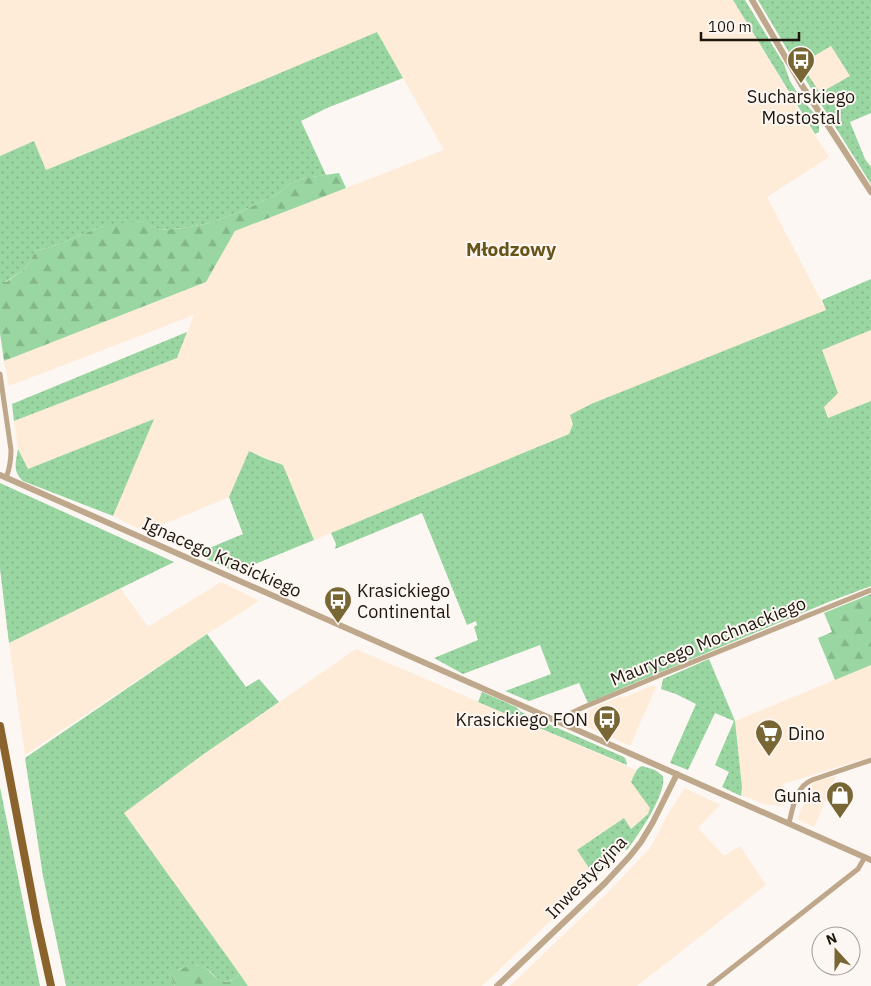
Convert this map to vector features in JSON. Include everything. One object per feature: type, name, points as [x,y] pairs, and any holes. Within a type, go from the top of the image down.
[{"type":"main road","points":[[0,726],[51,986]]},
{"type":"street","points":[[752,0],[801,84],[871,192]]},
{"type":"street","points":[[0,374],[11,450],[11,460],[3,476]]},
{"type":"street","name":"Ignacego Krasickiego","points":[[3,476],[868,859]]},
{"type":"street","name":"Maurycego Mochnackiego","points":[[557,721],[584,707],[663,674],[871,590]]},
{"type":"street","points":[[789,824],[797,796],[805,784],[871,760]]},
{"type":"street","name":"Inwestycyjna","points":[[497,986],[630,856],[653,822],[677,774]]},
{"type":"street","points":[[709,986],[858,869],[868,859]]},
{"type":"shaded area","points":[[0,0],[733,0],[829,157],[767,197],[826,310],[591,405],[573,424],[569,434],[314,540],[283,465],[249,451],[229,497],[145,532],[113,516],[153,420],[28,469],[18,449],[14,421],[177,358],[194,315],[9,386],[4,361],[206,282],[235,231],[444,150],[377,32],[46,170],[34,141],[0,156]]},
{"type":"shaded area","points":[[832,46],[850,76],[820,94],[801,64]]},
{"type":"shaded area","points":[[871,330],[871,401],[829,418],[824,407],[822,350]]},
{"type":"shaded area","points":[[221,582],[259,601],[25,755],[9,643],[120,588],[148,627]]},
{"type":"shaded area","points":[[356,649],[636,770],[631,782],[650,808],[648,814],[630,829],[623,819],[578,850],[595,877],[482,986],[248,986],[124,813],[201,756]]},
{"type":"shaded area","points":[[871,665],[871,757],[783,784],[785,791],[783,806],[763,804],[741,796],[742,787],[735,721]]},
{"type":"shaded area","points":[[653,685],[656,687],[630,746],[580,724],[575,716],[621,696],[623,698]]},
{"type":"shaded area","points":[[836,776],[814,827],[797,819],[813,783]]},
{"type":"shaded area","points":[[685,788],[720,805],[698,828],[724,856],[740,846],[766,885],[637,986],[510,986],[608,892],[650,848],[668,814]]},
{"type":"green space","points":[[733,0],[745,0],[784,64],[790,81],[801,99],[815,114],[819,124],[819,132],[815,134]]},
{"type":"green space","points":[[758,0],[871,0],[871,113],[850,122],[865,159],[871,167],[871,184]],"holes":[[[831,46],[850,76],[820,93],[801,64]]]},
{"type":"green space","points":[[377,32],[403,78],[327,108],[301,121],[326,175],[304,178],[289,184],[278,194],[242,211],[210,223],[160,230],[142,221],[100,227],[57,245],[36,251],[25,269],[5,282],[0,282],[0,156],[34,141],[46,170]]},
{"type":"green space","points":[[339,173],[346,188],[235,231],[206,282],[4,361],[0,333],[0,282],[6,282],[25,269],[36,251],[57,245],[100,227],[127,222],[143,221],[160,230],[210,223],[242,211],[278,194],[289,184],[304,178]]},
{"type":"green space","points":[[871,279],[871,330],[822,350],[838,393],[824,407],[828,418],[871,401],[871,586],[588,703],[579,683],[529,701],[505,691],[551,674],[540,645],[463,674],[434,658],[478,640],[474,627],[477,625],[476,621],[467,625],[422,513],[335,549],[336,544],[331,533],[569,434],[573,424],[570,415],[591,404],[826,310],[822,300]]},
{"type":"green space","points":[[187,332],[177,358],[14,421],[12,404]]},
{"type":"green space","points":[[154,419],[113,516],[23,481],[17,474],[18,449],[28,469]]},
{"type":"green space","points":[[249,451],[283,465],[314,540],[236,572],[195,554],[243,534],[229,497]]},
{"type":"green space","points":[[0,483],[174,562],[9,643],[0,569]]},
{"type":"green space","points":[[871,594],[871,665],[835,680],[818,638],[832,632],[824,613]]},
{"type":"green space","points":[[207,634],[246,687],[259,679],[279,702],[201,756],[124,813],[239,973],[232,980],[222,982],[202,966],[193,965],[169,973],[175,986],[66,986],[43,876],[25,758]]},
{"type":"green space","points":[[709,659],[735,721],[742,787],[741,796],[722,787],[729,772],[715,765],[734,721],[715,713],[688,770],[670,763],[696,704],[661,689],[663,679]]},
{"type":"green space","points":[[482,692],[516,707],[521,712],[624,757],[627,765],[478,702]]},
{"type":"green space","points":[[642,766],[655,770],[663,776],[661,793],[644,825],[627,850],[624,849],[595,877],[577,850],[624,818],[631,829],[648,814],[650,808],[631,782],[637,770]]},
{"type":"green space","points":[[0,787],[40,986],[0,986]]},
{"type":"green space","points":[[190,965],[202,966],[218,980],[226,982],[235,978],[239,973],[248,986],[175,986],[169,969],[178,970]]},
{"type":"place","name":"Sucharskiego Mostostal","points":[[801,84]]},
{"type":"place","name":"Krasickiego Continental","points":[[338,624]]},
{"type":"place","name":"Krasickiego FON","points":[[607,743]]},
{"type":"place","name":"Dino","points":[[769,757]]},
{"type":"place","name":"Gunia","points":[[840,819]]},
{"type":"district","name":"Młodzowy","points":[[511,249]]}]
